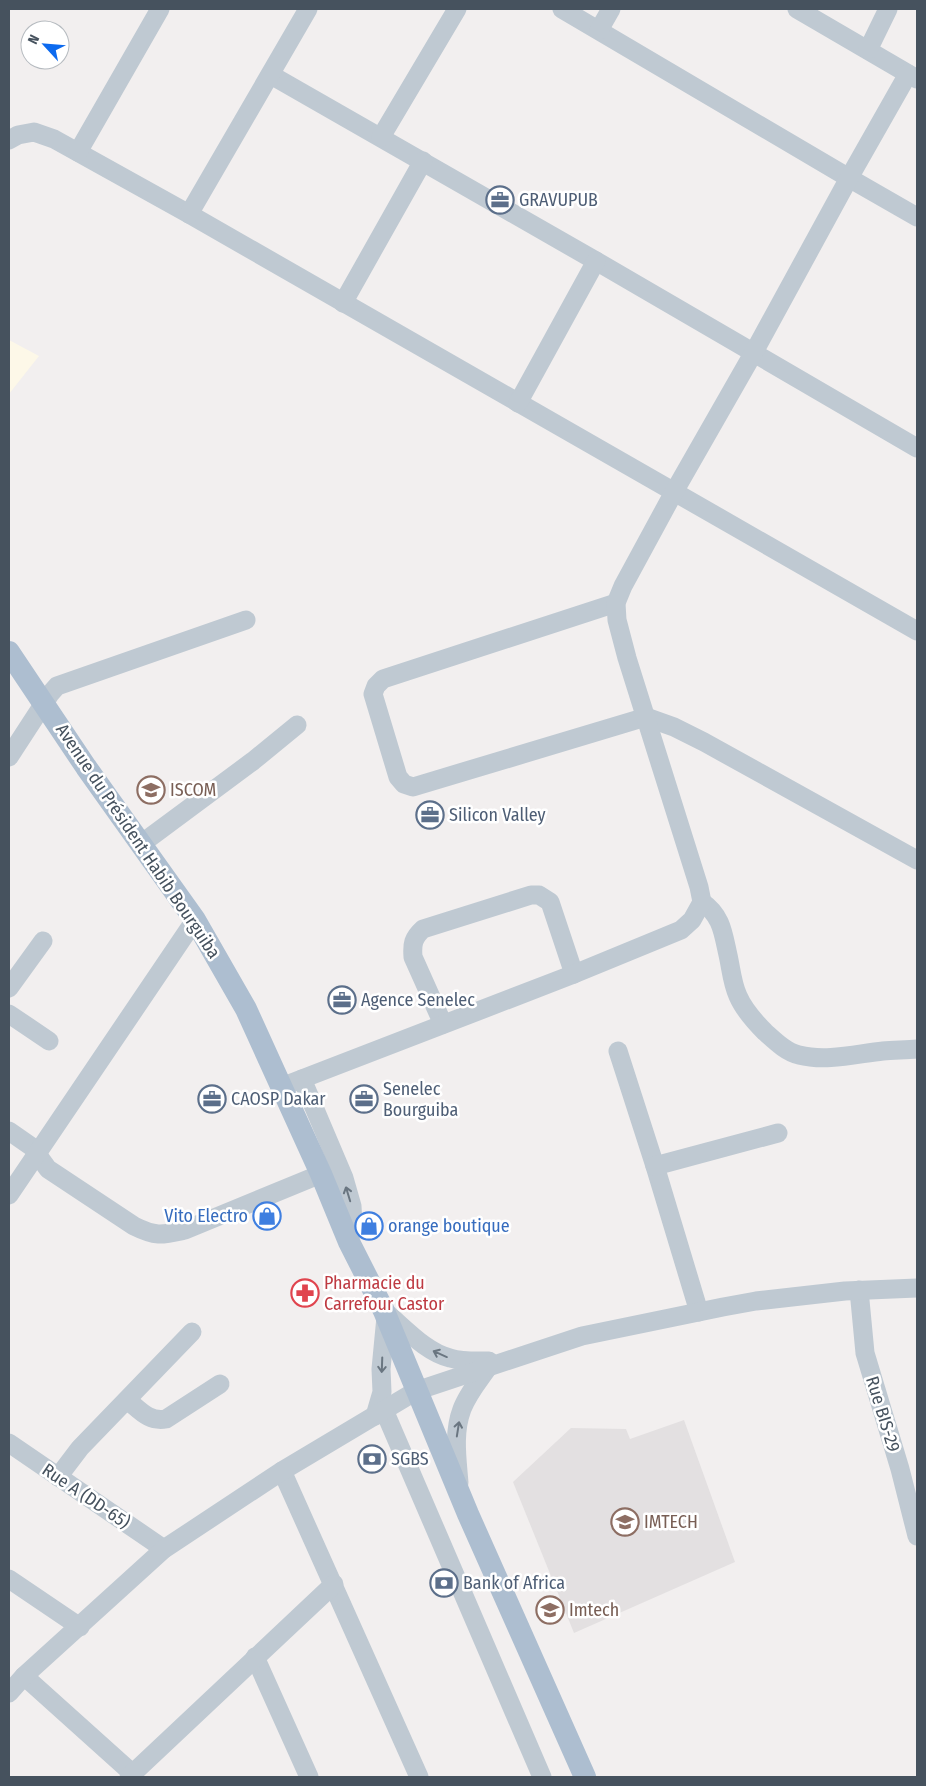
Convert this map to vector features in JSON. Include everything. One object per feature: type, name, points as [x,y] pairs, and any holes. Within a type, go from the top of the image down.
[{"type":"main road","name":"Avenue du Président Habib Bourguiba","points":[[9,652],[140,844],[195,920],[246,1009],[292,1083],[321,1174],[349,1242],[385,1314],[460,1494],[585,1777]]},
{"type":"street","points":[[78,152],[160,9]]},
{"type":"street","points":[[190,214],[308,9]]},
{"type":"street","points":[[381,137],[456,9]]},
{"type":"street","points":[[562,9],[917,217]]},
{"type":"street","points":[[599,30],[610,9]]},
{"type":"street","points":[[349,1242],[352,1225],[352,1206],[344,1178],[292,1083],[574,974],[681,930],[692,920],[702,902],[699,886],[627,658],[617,620],[616,603],[623,586],[674,492],[754,352],[849,178],[913,76],[797,9]]},
{"type":"street","points":[[868,50],[888,9]]},
{"type":"street","points":[[270,75],[424,161],[917,448]]},
{"type":"street","points":[[9,140],[18,135],[34,132],[54,139],[190,214],[917,631]]},
{"type":"street","points":[[343,303],[424,161]]},
{"type":"street","points":[[518,403],[596,261]]},
{"type":"street","points":[[616,603],[383,679],[376,686],[373,694],[398,777],[404,784],[413,787],[646,717],[674,727],[704,742],[917,860]]},
{"type":"street","points":[[9,757],[57,686],[246,620]]},
{"type":"street","points":[[140,844],[253,761],[296,725]]},
{"type":"street","points":[[444,1024],[413,957],[412,946],[415,936],[423,929],[531,895],[538,895],[550,902],[574,974]]},
{"type":"street","points":[[702,902],[718,916],[737,994],[744,1009],[753,1021],[774,1041],[799,1055],[816,1057],[917,1049]]},
{"type":"street","points":[[9,1195],[195,920]]},
{"type":"street","points":[[9,988],[43,941]]},
{"type":"street","points":[[9,1014],[49,1042]]},
{"type":"street","points":[[618,1051],[699,1312]]},
{"type":"street","points":[[9,1131],[32,1147],[48,1169],[149,1234],[166,1235],[185,1230],[321,1174]]},
{"type":"street","points":[[655,1166],[778,1133]]},
{"type":"street","points":[[9,1692],[24,1676],[164,1549],[282,1471],[416,1391],[582,1336],[756,1301],[859,1290],[917,1288]]},
{"type":"street","name":"Rue BIS-29","points":[[859,1290],[865,1353],[900,1469],[917,1536]]},
{"type":"street","points":[[385,1314],[433,1352],[449,1358],[498,1363]]},
{"type":"street","points":[[385,1314],[380,1413],[542,1777]]},
{"type":"street","points":[[58,1477],[80,1448],[192,1332]]},
{"type":"street","points":[[460,1494],[456,1442],[462,1408],[474,1388],[498,1363]]},
{"type":"street","points":[[127,1400],[149,1418],[157,1420],[166,1419],[220,1384]]},
{"type":"street","name":"Rue A (DD-65)","points":[[9,1443],[164,1549]]},
{"type":"street","points":[[282,1471],[419,1777]]},
{"type":"street","points":[[9,1579],[80,1627]]},
{"type":"street","points":[[24,1676],[130,1775],[334,1584]]},
{"type":"street","points":[[255,1657],[306,1776]]},
{"type":"shaded area","points":[[9,340],[39,356],[9,394]]},
{"type":"shaded area","name":"IMTECH","points":[[684,1420],[735,1562],[574,1633],[513,1482],[571,1428],[626,1429],[630,1439]]},
{"type":"place","name":"GRAVUPUB","points":[[500,200]]},
{"type":"place","name":"ISCOM","points":[[151,790]]},
{"type":"place","name":"Silicon Valley","points":[[430,815]]},
{"type":"place","name":"Agence Senelec","points":[[342,1000]]},
{"type":"place","name":"CAOSP Dakar","points":[[212,1099]]},
{"type":"place","name":"Senelec Bourguiba","points":[[364,1099]]},
{"type":"place","name":"Vito Electro","points":[[267,1216]]},
{"type":"place","name":"orange boutique","points":[[369,1226]]},
{"type":"place","name":"Pharmacie du Carrefour Castor","points":[[305,1293]]},
{"type":"place","name":"SGBS","points":[[372,1459]]},
{"type":"place","name":"IMTECH","points":[[625,1522]]},
{"type":"place","name":"Bank of Africa","points":[[444,1583]]},
{"type":"place","name":"Imtech","points":[[550,1610]]}]
